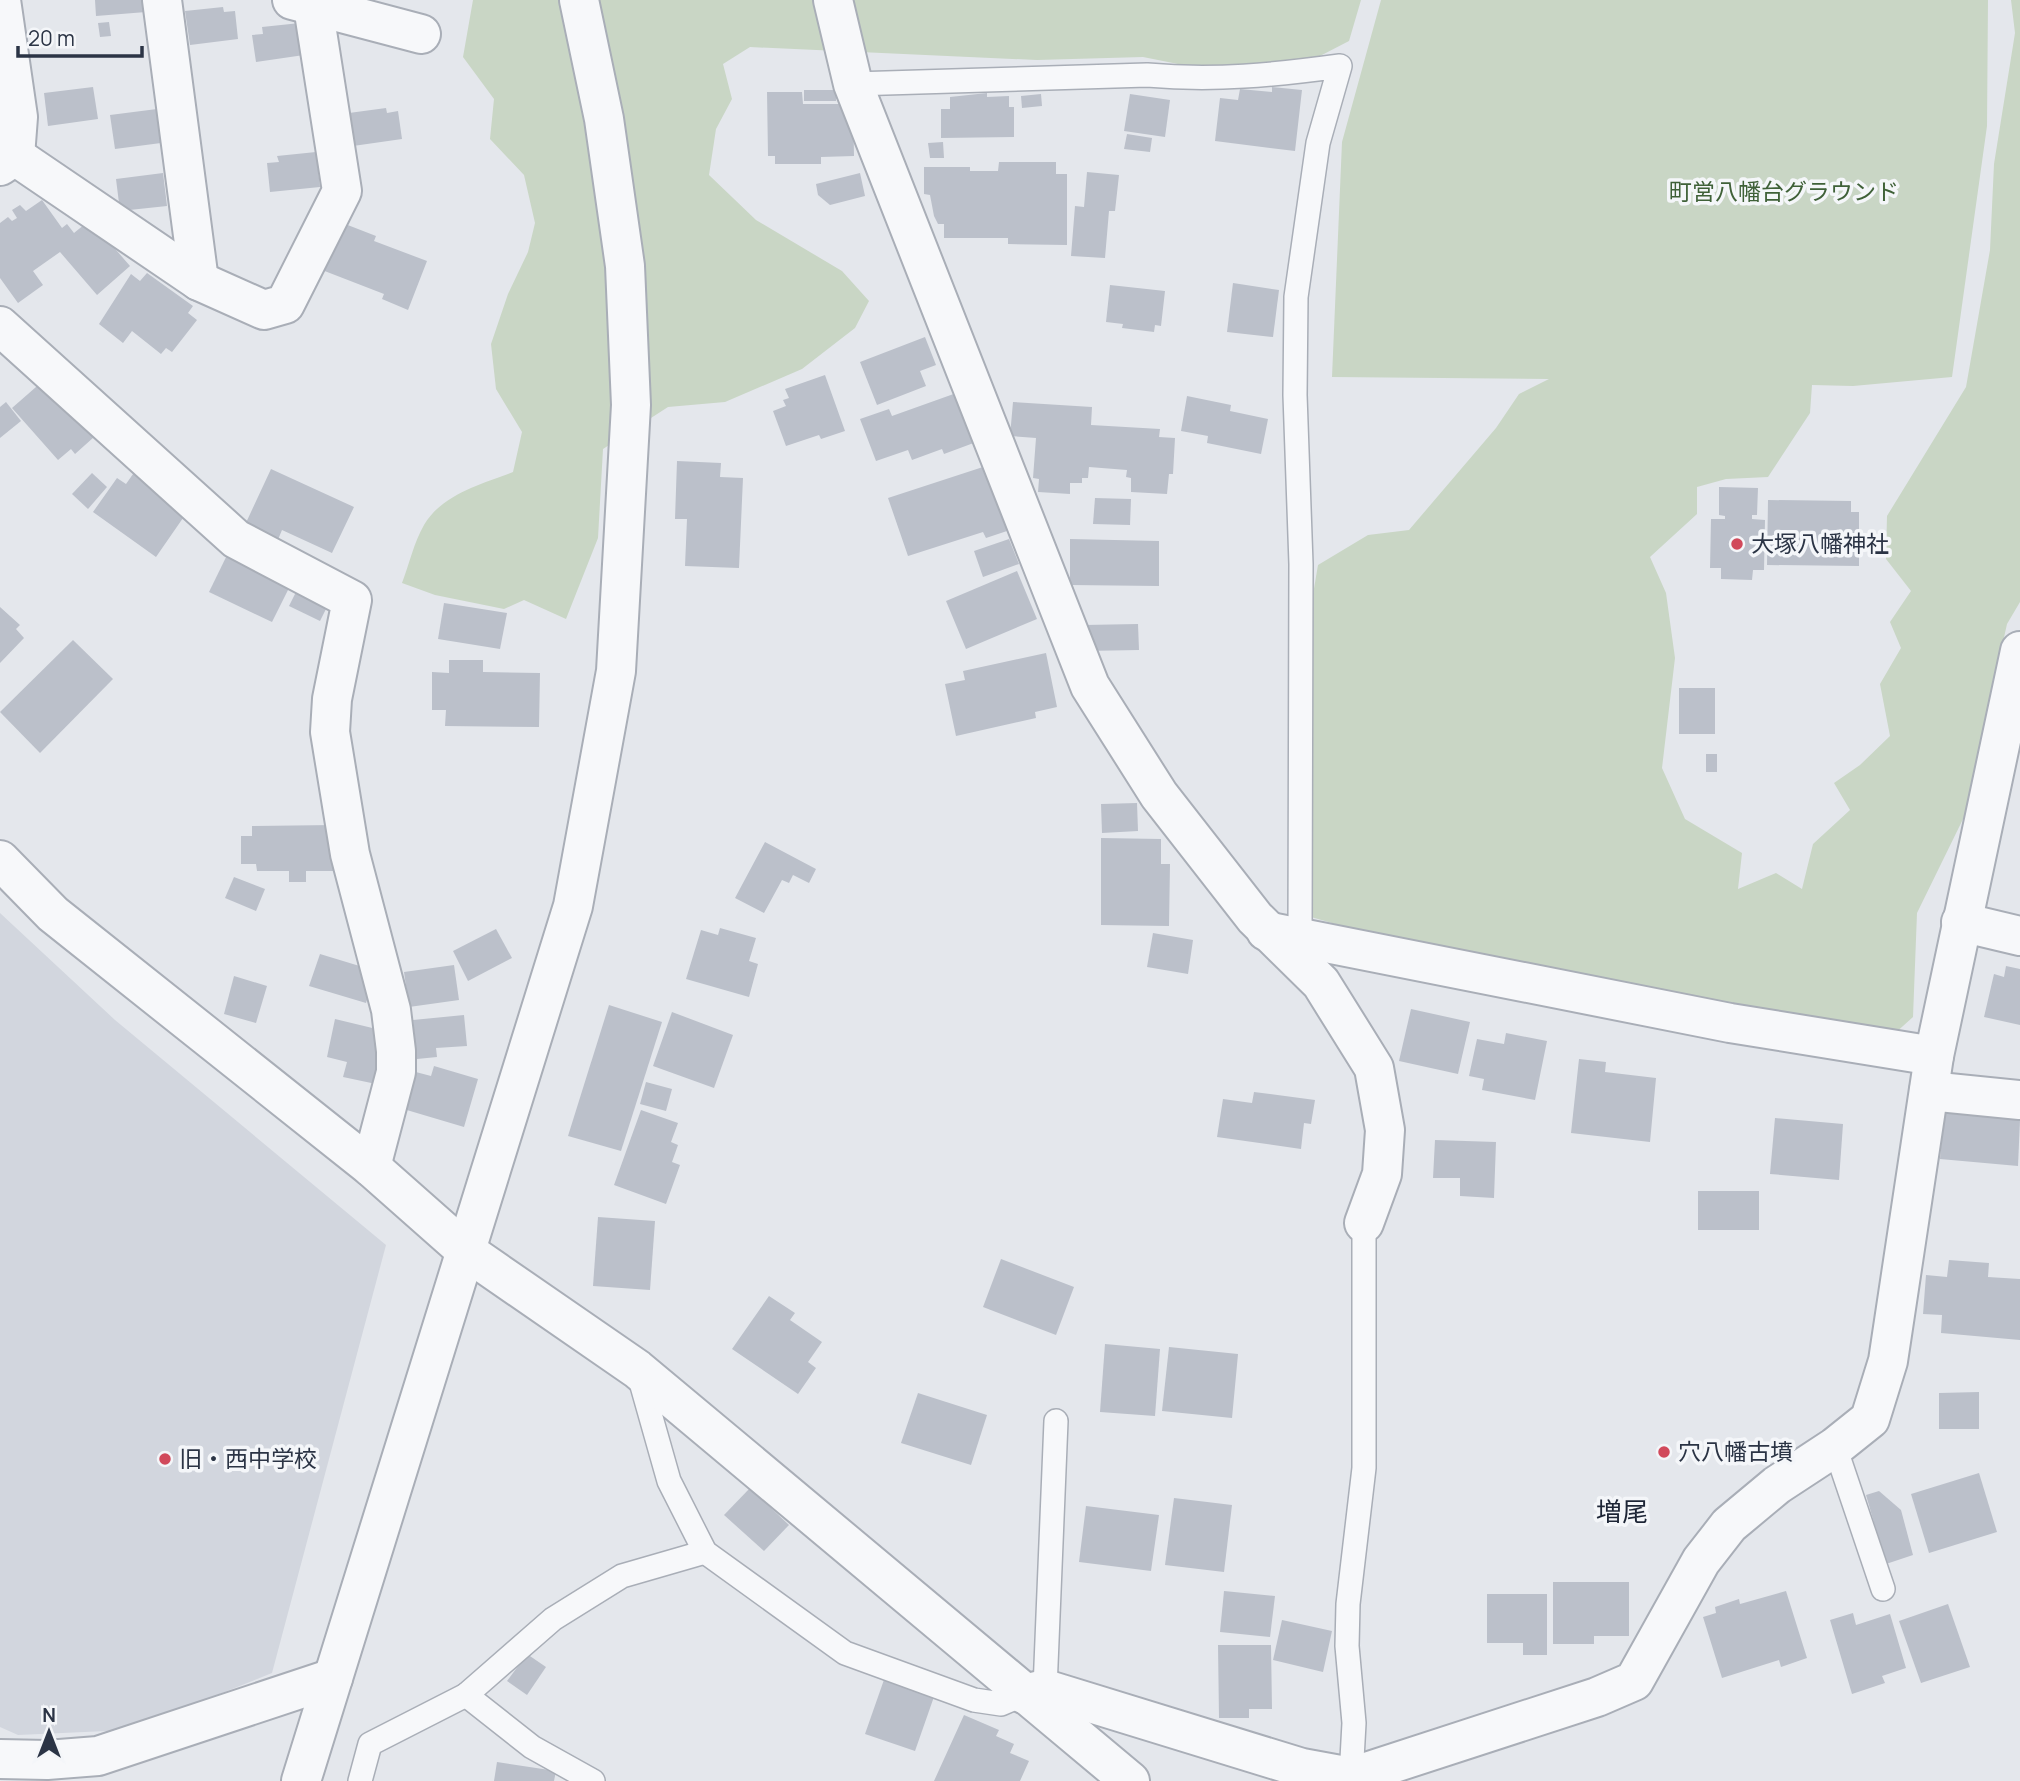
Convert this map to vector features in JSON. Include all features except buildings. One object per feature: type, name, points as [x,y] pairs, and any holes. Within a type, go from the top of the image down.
[{"type":"street","points":[[1,0],[18,117],[7,161],[199,281],[264,310],[285,304],[342,191],[303,3],[421,34]]},
{"type":"street","points":[[162,0],[199,281]]},
{"type":"street","points":[[301,1781],[573,906],[615,671],[631,405],[625,266],[604,120],[579,0]]},
{"type":"street","points":[[833,0],[853,83],[1090,686],[1159,794],[1283,934],[1321,983],[1374,1068],[1385,1130],[1382,1174],[1364,1223]]},
{"type":"street","points":[[0,326],[236,539],[352,600],[332,699],[330,732],[350,854],[391,1010],[397,1051],[397,1072],[371,1167]]},
{"type":"street","points":[[1035,1691],[1302,1768],[1353,1779],[1597,1697],[1634,1681],[1701,1561],[1729,1525],[1777,1485],[1835,1447],[1870,1419],[1888,1361],[1931,1073],[2020,651]]},
{"type":"street","points":[[0,860],[53,914],[371,1167],[466,1251],[638,1369],[1035,1691],[1130,1781]]},
{"type":"street","points":[[1961,922],[2020,936]]},
{"type":"street","points":[[1283,934],[1730,1023],[1931,1073],[2020,1100]]},
{"type":"street","points":[[0,1759],[47,1760],[98,1756],[333,1678]]},
{"type":"lane","points":[[853,83],[1147,75],[1195,79],[1251,78],[1340,65],[1318,143],[1296,296],[1294,396],[1301,564],[1283,934]]},
{"type":"lane","points":[[1353,1779],[1353,1723],[1347,1646],[1348,1604],[1364,1468],[1364,1223]]},
{"type":"lane","points":[[638,1369],[669,1481],[705,1552],[845,1653],[974,1700],[1001,1704],[1035,1691],[1056,1421]]},
{"type":"lane","points":[[1835,1447],[1883,1589]]},
{"type":"lane","points":[[359,1781],[370,1744],[466,1695],[553,1619],[622,1576],[705,1552]]},
{"type":"lane","points":[[466,1695],[532,1747],[593,1781]]},
{"type":"shaded area","name":"旧・西中学校","points":[[0,913],[115,1020],[386,1245],[272,1673],[129,1730],[18,1735],[0,1727]]},
{"type":"green space","points":[[473,0],[1361,0],[1349,41],[1320,56],[1270,65],[1193,67],[1143,57],[1037,60],[750,47],[723,64],[732,99],[716,129],[709,175],[756,220],[842,271],[869,301],[855,328],[802,369],[725,402],[668,407],[603,449],[598,538],[566,619],[524,600],[504,609],[435,595],[402,583],[417,539],[432,514],[464,491],[513,472],[522,432],[496,389],[491,344],[508,294],[528,252],[535,223],[524,175],[490,139],[494,99],[463,57]]},
{"type":"green space","name":"町営八幡台グラウンド","points":[[1381,0],[1988,0],[1987,126],[1952,377],[1853,386],[1812,385],[1810,413],[1768,477],[1726,479],[1697,487],[1697,514],[1650,557],[1666,593],[1675,658],[1662,768],[1685,819],[1742,853],[1738,889],[1776,873],[1802,889],[1813,844],[1850,810],[1834,783],[1860,765],[1890,736],[1880,684],[1901,648],[1890,622],[1911,591],[1886,559],[1887,516],[1966,387],[1990,250],[1994,164],[2015,33],[2011,0],[2020,0],[2020,602],[2007,624],[1964,817],[1917,913],[1913,1017],[1893,1035],[1339,925],[1290,911],[1288,872],[1309,836],[1310,612],[1318,565],[1368,535],[1409,530],[1496,428],[1519,394],[1549,379],[1332,377],[1342,142]]},
{"type":"place","name":"大塚八幡神社","points":[[1737,544]]},
{"type":"place","name":"穴八幡古墳","points":[[1664,1452]]},
{"type":"place","name":"旧・西中学校","points":[[165,1459]]},
{"type":"district","name":"増尾","points":[[1622,1512]]}]
